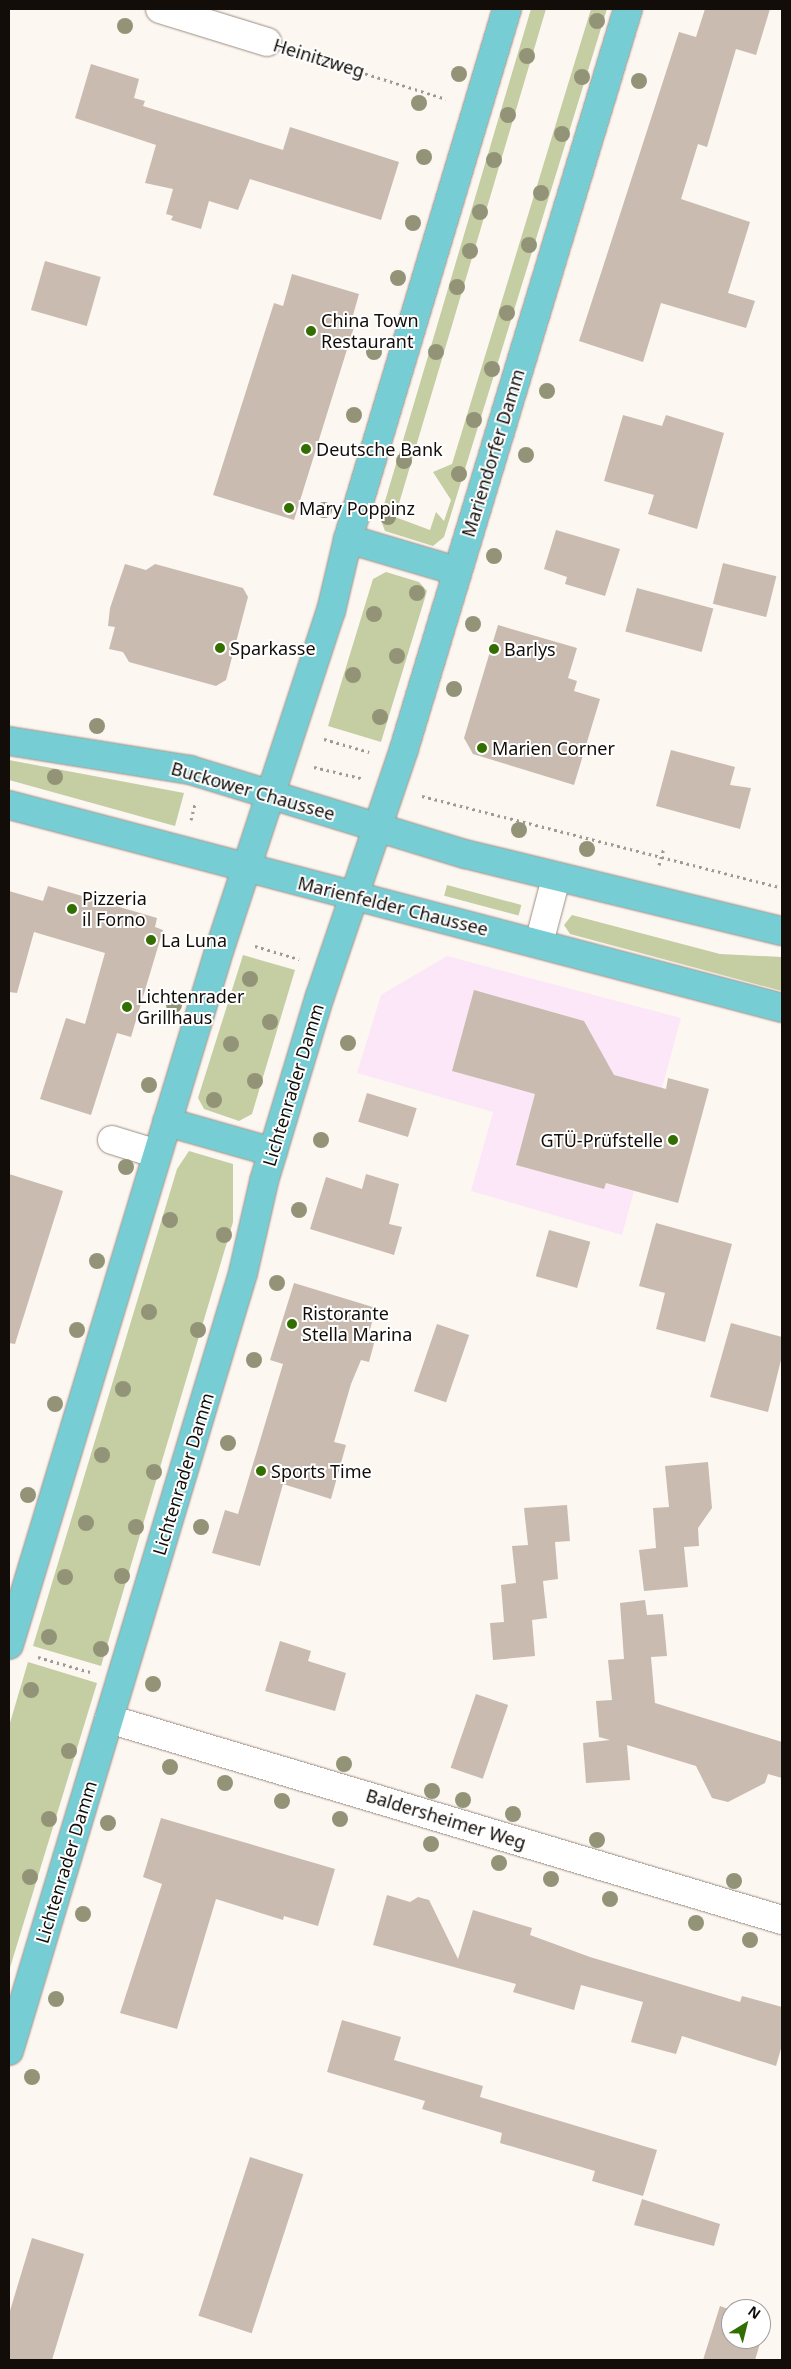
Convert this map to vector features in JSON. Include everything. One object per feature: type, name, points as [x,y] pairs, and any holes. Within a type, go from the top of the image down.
[{"type":"main road","points":[[20,1650],[157,1154],[331,611],[348,539],[507,9]]},
{"type":"main road","name":"Mariendorfer Damm","points":[[353,896],[391,786],[628,9]]},
{"type":"main road","points":[[348,539],[457,571]]},
{"type":"main road","name":"Buckower Chaussee","points":[[9,740],[190,770],[377,827]]},
{"type":"main road","points":[[9,805],[247,869]]},
{"type":"main road","points":[[377,827],[556,878],[782,931]]},
{"type":"main road","name":"Marienfelder Chaussee","points":[[247,869],[539,943],[782,1008]]},
{"type":"main road","name":"Lichtenrader Damm","points":[[9,2051],[243,1274],[273,1152],[353,896]]},
{"type":"main road","points":[[167,1122],[273,1152]]},
{"type":"street","name":"Heinitzweg","points":[[160,9],[267,42]]},
{"type":"street","points":[[539,943],[556,878]]},
{"type":"street","points":[[112,1140],[157,1154]]},
{"type":"street","name":"Baldersheimer Weg","points":[[109,1719],[782,1920]]},
{"type":"path","name":"Heinitzweg","points":[[267,42],[477,109]]},
{"type":"path","points":[[324,739],[374,754]]},
{"type":"path","points":[[272,795],[316,766],[782,888]]},
{"type":"path","points":[[189,828],[197,797]]},
{"type":"path","points":[[658,866],[664,846]]},
{"type":"path","points":[[247,944],[299,959]]},
{"type":"path","points":[[20,1650],[99,1675]]},
{"type":"shaded area","points":[[447,956],[681,1018],[622,1235],[471,1191],[493,1112],[357,1073],[381,995]]},
{"type":"green space","points":[[531,9],[546,9],[395,517],[430,530],[436,512],[444,521],[451,500],[433,472],[452,464],[591,9],[607,9],[444,537],[433,546],[385,531],[380,518]]},
{"type":"green space","points":[[386,572],[419,582],[427,591],[381,742],[328,726],[373,579]]},
{"type":"green space","points":[[9,760],[184,793],[175,826],[9,780]]},
{"type":"green space","points":[[447,885],[521,905],[519,916],[444,896]]},
{"type":"green space","points":[[572,915],[720,954],[782,957],[782,991],[570,934],[564,925]]},
{"type":"green space","points":[[243,955],[295,970],[252,1114],[239,1121],[204,1109],[198,1098]]},
{"type":"green space","points":[[189,1151],[233,1164],[233,1222],[101,1666],[33,1646],[177,1169]]},
{"type":"green space","points":[[28,1662],[97,1683],[9,1971],[9,1726]]},
{"type":"building","points":[[705,9],[770,9],[756,55],[736,49],[707,147],[698,144],[681,199],[750,222],[728,293],[755,301],[746,328],[661,303],[643,362],[579,341],[679,32],[696,37]]},
{"type":"building","points":[[91,64],[139,79],[134,98],[145,101],[143,106],[283,150],[290,127],[399,162],[381,220],[250,179],[238,210],[209,201],[201,229],[171,220],[173,216],[166,214],[173,189],[145,183],[156,145],[75,118]]},
{"type":"building","points":[[45,261],[101,277],[87,326],[31,310]]},
{"type":"building","points":[[292,274],[359,294],[350,326],[354,327],[294,520],[213,495],[274,303],[283,306]]},
{"type":"building","points":[[623,415],[662,426],[666,415],[724,433],[697,529],[648,514],[654,495],[604,481]]},
{"type":"building","points":[[556,530],[620,549],[605,596],[565,584],[567,577],[544,569]]},
{"type":"building","points":[[723,563],[776,576],[766,617],[713,604]]},
{"type":"building","points":[[125,564],[146,570],[155,564],[243,588],[248,597],[226,680],[216,686],[129,662],[123,652],[109,649],[115,627],[108,626],[110,608]]},
{"type":"building","points":[[637,588],[713,608],[702,652],[625,631]]},
{"type":"building","points":[[498,625],[577,648],[568,678],[577,681],[574,691],[600,699],[574,785],[473,754],[464,738]]},
{"type":"building","points":[[671,750],[735,767],[730,785],[751,788],[740,829],[656,806]]},
{"type":"building","points":[[48,886],[157,918],[155,927],[163,930],[131,1037],[117,1033],[91,1115],[40,1099],[66,1018],[85,1024],[105,953],[34,932],[17,993],[9,992],[9,891],[43,901]]},
{"type":"building","points":[[474,990],[584,1021],[614,1075],[666,1089],[668,1078],[709,1089],[678,1203],[606,1183],[604,1189],[516,1165],[535,1094],[452,1071]]},
{"type":"building","points":[[367,1093],[417,1108],[408,1137],[358,1122]]},
{"type":"building","points":[[9,1174],[63,1191],[15,1344],[9,1343]]},
{"type":"building","points":[[366,1174],[399,1184],[389,1224],[402,1227],[394,1255],[310,1229],[326,1177],[362,1189]]},
{"type":"building","points":[[656,1223],[732,1244],[705,1342],[656,1329],[665,1293],[639,1286]]},
{"type":"building","points":[[549,1230],[590,1242],[577,1288],[536,1276]]},
{"type":"building","points":[[294,1283],[376,1308],[369,1333],[376,1336],[369,1362],[361,1360],[351,1384],[334,1442],[346,1445],[331,1499],[283,1484],[260,1566],[212,1553],[225,1510],[238,1514],[283,1364],[270,1360]]},
{"type":"building","points":[[731,1323],[782,1337],[782,1356],[768,1412],[710,1397]]},
{"type":"building","points":[[437,1324],[469,1335],[446,1402],[414,1391]]},
{"type":"building","points":[[708,1462],[712,1508],[698,1528],[699,1546],[684,1547],[688,1587],[644,1591],[639,1550],[656,1548],[653,1508],[669,1507],[665,1466]]},
{"type":"building","points":[[567,1505],[570,1541],[555,1542],[558,1579],[543,1581],[547,1618],[532,1620],[535,1656],[493,1660],[490,1623],[504,1622],[501,1585],[516,1583],[512,1546],[528,1545],[524,1508]]},
{"type":"building","points":[[645,1600],[647,1615],[663,1614],[667,1656],[651,1657],[655,1703],[782,1742],[782,1778],[768,1774],[765,1783],[728,1802],[712,1798],[696,1766],[627,1745],[630,1780],[586,1783],[583,1743],[610,1740],[599,1737],[596,1701],[612,1700],[608,1660],[624,1659],[620,1603]]},
{"type":"building","points":[[280,1641],[311,1651],[308,1661],[346,1673],[335,1711],[265,1691]]},
{"type":"building","points":[[476,1694],[508,1705],[483,1779],[451,1768]]},
{"type":"building","points":[[161,1818],[335,1869],[318,1926],[284,1916],[283,1920],[216,1899],[177,2029],[120,2013],[162,1884],[143,1877]]},
{"type":"building","points":[[387,1895],[410,1902],[418,1897],[429,1900],[458,1959],[473,1910],[532,1928],[530,1935],[590,1957],[740,2002],[742,1996],[782,2007],[782,2045],[776,2066],[682,2036],[676,2054],[631,2042],[643,2002],[581,1985],[574,2010],[513,1992],[516,1984],[373,1945]]},
{"type":"building","points":[[342,2020],[401,2037],[394,2060],[483,2086],[480,2097],[657,2150],[643,2196],[592,2181],[595,2171],[500,2143],[502,2133],[422,2109],[425,2101],[327,2072]]},
{"type":"building","points":[[250,2157],[303,2174],[252,2333],[198,2316]]},
{"type":"building","points":[[642,2199],[720,2224],[714,2246],[634,2225]]},
{"type":"building","points":[[32,2238],[84,2254],[52,2360],[9,2360],[9,2314]]},
{"type":"building","points":[[720,2306],[721,2349],[758,2349],[755,2360],[703,2360]]},
{"type":"place","name":"China Town Restaurant","points":[[311,331]]},
{"type":"place","name":"Deutsche Bank","points":[[306,449]]},
{"type":"place","name":"Mary Poppinz","points":[[289,508]]},
{"type":"place","name":"Sparkasse","points":[[220,648]]},
{"type":"place","name":"Barlys","points":[[494,649]]},
{"type":"place","name":"Marien Corner","points":[[482,748]]},
{"type":"place","name":"Pizzeria il Forno","points":[[72,909]]},
{"type":"place","name":"La Luna","points":[[151,940]]},
{"type":"place","name":"Lichtenrader Grillhaus","points":[[127,1007]]},
{"type":"place","name":"GTÜ-Prüfstelle","points":[[673,1140]]},
{"type":"place","name":"Ristorante Stella Marina","points":[[292,1324]]},
{"type":"place","name":"Sports Time","points":[[261,1471]]}]
